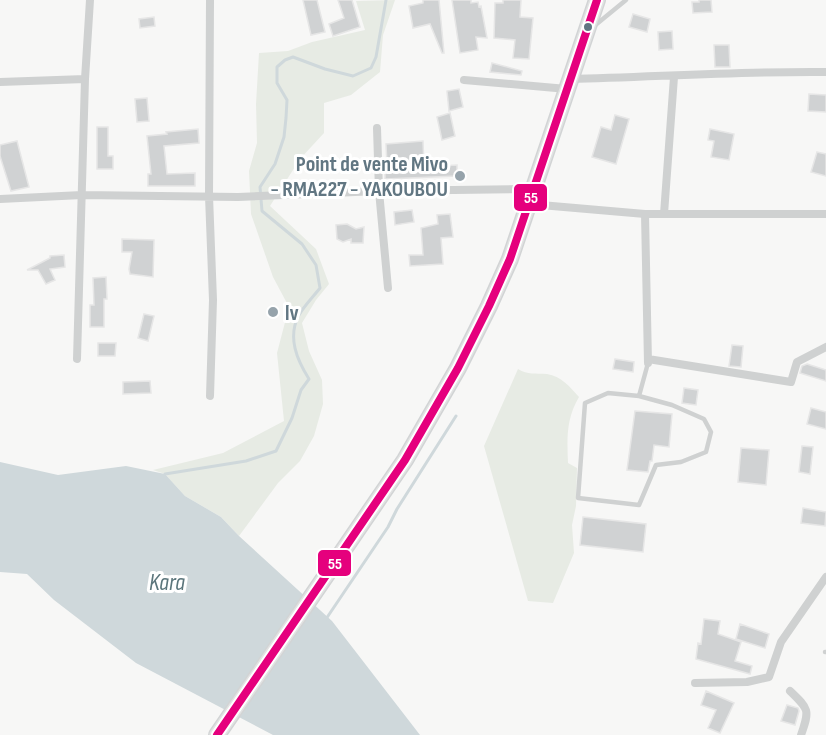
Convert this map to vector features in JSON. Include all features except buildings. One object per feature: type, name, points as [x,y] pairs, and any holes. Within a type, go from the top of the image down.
[{"type":"highway","points":[[221,729],[405,460],[440,402],[500,282],[529,204],[597,0]]},
{"type":"street","points":[[77,359],[85,79],[90,0]]},
{"type":"street","points":[[210,0],[209,196],[213,300],[210,396]]},
{"type":"street","points":[[464,80],[568,84],[674,77],[826,72]]},
{"type":"street","points":[[664,214],[674,77]]},
{"type":"street","points":[[0,82],[85,79]]},
{"type":"street","points":[[377,128],[379,191],[388,288]]},
{"type":"street","points":[[0,199],[82,195],[238,197],[379,191],[534,189]]},
{"type":"street","points":[[529,204],[645,214],[826,214]]},
{"type":"street","points":[[645,214],[648,361],[790,382],[797,362],[826,347]]},
{"type":"street","points":[[695,683],[747,682],[769,677],[781,642],[826,577]]},
{"type":"street","points":[[790,691],[806,706],[808,716],[801,735]]},
{"type":"lane","points":[[586,32],[626,0]]},
{"type":"lane","points":[[639,396],[648,361]]},
{"type":"lane","points":[[608,393],[639,396],[672,405],[704,419],[711,432],[706,452],[681,462],[656,465],[639,506],[578,498],[585,403],[608,393]]},
{"type":"shaded area","points":[[395,0],[383,35],[380,72],[351,95],[324,103],[324,133],[300,159],[270,206],[316,249],[329,284],[302,323],[309,351],[322,380],[323,404],[314,436],[300,461],[278,483],[239,536],[221,517],[185,496],[165,474],[153,470],[223,453],[284,421],[277,353],[289,307],[273,277],[251,214],[249,171],[257,143],[256,104],[259,53],[288,51],[312,42],[365,30],[356,1]]},
{"type":"shaded area","points":[[518,369],[528,373],[557,377],[579,397],[572,413],[568,437],[568,463],[577,468],[576,506],[572,525],[574,553],[553,603],[528,601],[484,446]]},
{"type":"water","name":"Kara","points":[[0,462],[58,475],[126,466],[165,474],[185,496],[221,517],[332,621],[420,735],[273,735],[136,663],[54,600],[27,574],[0,572]]},
{"type":"waterway","points":[[165,474],[246,461],[276,451],[292,418],[301,390],[309,379],[297,356],[294,340],[295,323],[320,288],[316,265],[302,244],[262,211],[260,187],[275,164],[284,137],[286,118],[287,100],[277,83],[277,67],[293,57],[353,76],[371,68],[376,57],[386,0]]},
{"type":"waterway","points":[[326,619],[388,527],[456,416]]},
{"type":"transit line","name":"55","points":[[217,735],[405,460],[458,368],[510,259],[597,0]]},
{"type":"place","name":"Point de vente Mivo - RMA227 - YAKOUBOU","points":[[460,176]]},
{"type":"place","name":"lv","points":[[273,312]]}]
